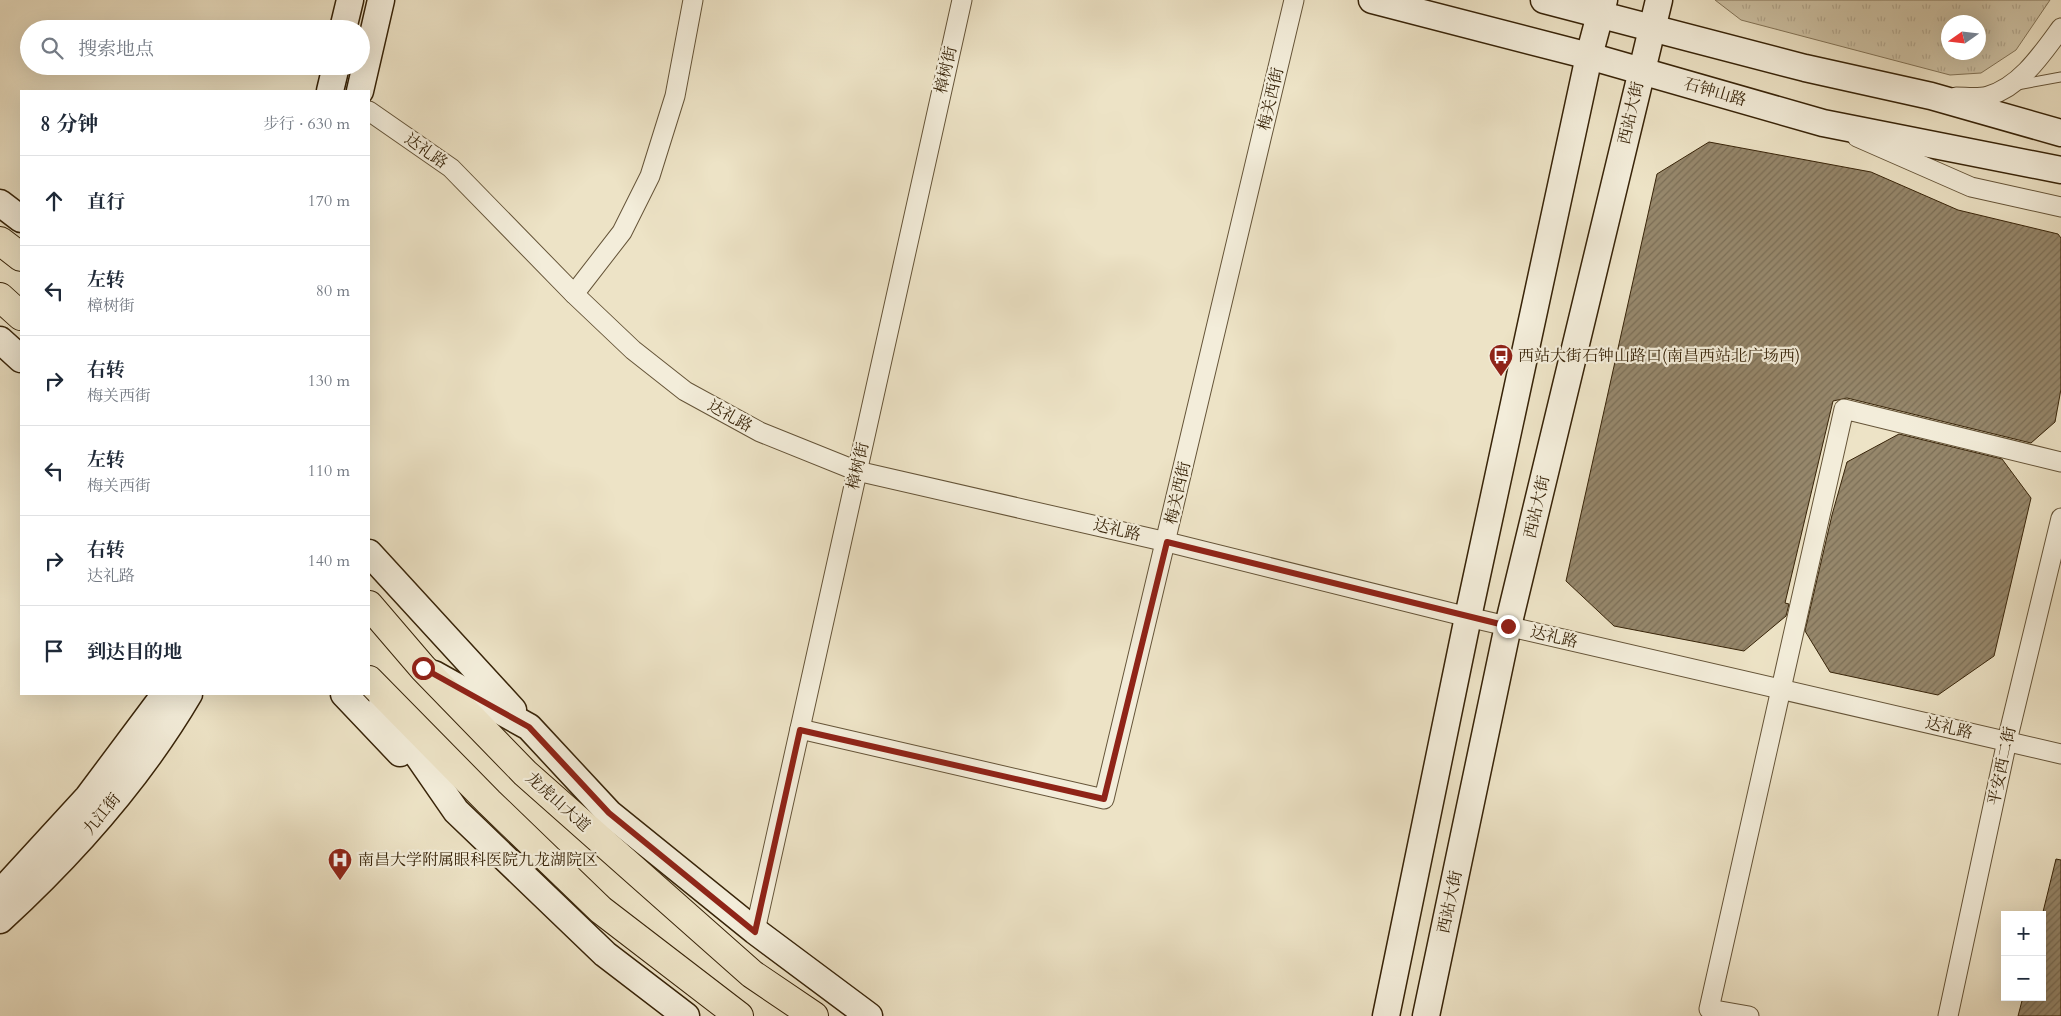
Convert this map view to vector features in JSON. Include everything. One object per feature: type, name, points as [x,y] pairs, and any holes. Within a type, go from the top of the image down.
[{"type":"main road","points":[[346,20],[350,0]]},
{"type":"main road","points":[[370,48],[381,0]]},
{"type":"main road","name":"石钟山路","points":[[1372,0],[1641,70],[1824,123],[2061,170]]},
{"type":"main road","points":[[1544,0],[1602,7],[1652,30],[1805,68],[1931,96],[2061,132]]},
{"type":"main road","name":"西站大街","points":[[1426,1016],[1508,626],[1641,70],[1660,0]]},
{"type":"main road","points":[[1386,1016],[1468,617],[1589,56],[1602,7]]},
{"type":"main road","points":[[360,90],[364,75]]},
{"type":"main road","points":[[0,203],[20,219]]},
{"type":"main road","points":[[0,241],[20,257]]},
{"type":"main road","points":[[0,298],[20,315]]},
{"type":"main road","points":[[0,327],[20,339]]},
{"type":"main road","points":[[0,340],[20,358]]},
{"type":"main road","points":[[370,554],[609,813],[755,932],[869,1016]]},
{"type":"main road","name":"龙虎山大道","points":[[370,607],[423,668],[525,773],[752,974],[814,1016]]},
{"type":"main road","points":[[423,668],[529,727]]},
{"type":"main road","points":[[370,681],[489,802],[601,910],[739,1016]]},
{"type":"main road","points":[[370,686],[456,811]]},
{"type":"main road","name":"九江街","points":[[0,893],[88,797],[164,695]]},
{"type":"main road","name":"九江街","points":[[0,920],[87,833],[137,771],[188,695]]},
{"type":"main road","points":[[345,695],[456,811],[605,954],[686,1016]]},
{"type":"street","points":[[574,294],[622,232],[650,176],[675,96],[693,0]]},
{"type":"street","name":"樟树街","points":[[755,932],[962,0]]},
{"type":"street","name":"梅关西街","points":[[800,730],[1104,799],[1167,542],[1294,0]]},
{"type":"street","points":[[1931,96],[1986,97],[2011,86],[2054,48],[2061,28]]},
{"type":"street","name":"达礼路","points":[[370,112],[451,168],[574,294],[632,350],[685,391],[760,432],[857,471],[1167,542],[1468,617],[2061,754]]},
{"type":"street","points":[[1824,123],[1971,188],[2061,207]]},
{"type":"street","points":[[1748,1016],[1709,1009],[1844,409],[2061,462]]},
{"type":"street","name":"平安西二街","points":[[1948,1016],[2007,741],[2061,518]]},
{"type":"lane","points":[[2011,86],[2061,77]]},
{"type":"green space","points":[[1715,0],[2050,0],[2016,50],[1981,73],[1950,75],[1741,20]]},
{"type":"building","points":[[1709,142],[1871,172],[1958,210],[2058,234],[2061,238],[2061,389],[2055,422],[2031,443],[1847,398],[1833,401],[1785,603],[1789,604],[1786,616],[1744,651],[1614,626],[1566,581],[1657,174]]},
{"type":"building","points":[[1899,434],[2002,459],[2031,498],[1994,656],[1938,695],[1830,672],[1805,631],[1832,515],[1847,462]]},
{"type":"building","points":[[2056,859],[2061,860],[2061,1016],[2018,1016],[2022,1001],[2046,1001],[2046,911],[2043,911]]},
{"type":"place","name":"西站大街石钟山路口(南昌西站北广场西)","points":[[1501,377]]},
{"type":"place","name":"南昌大学附属眼科医院九龙湖院区","points":[[340,881]]},
{"type":"route","points":[[423,668],[529,727],[609,813],[755,932],[800,730],[1104,799],[1167,542],[1508,626]]}]
